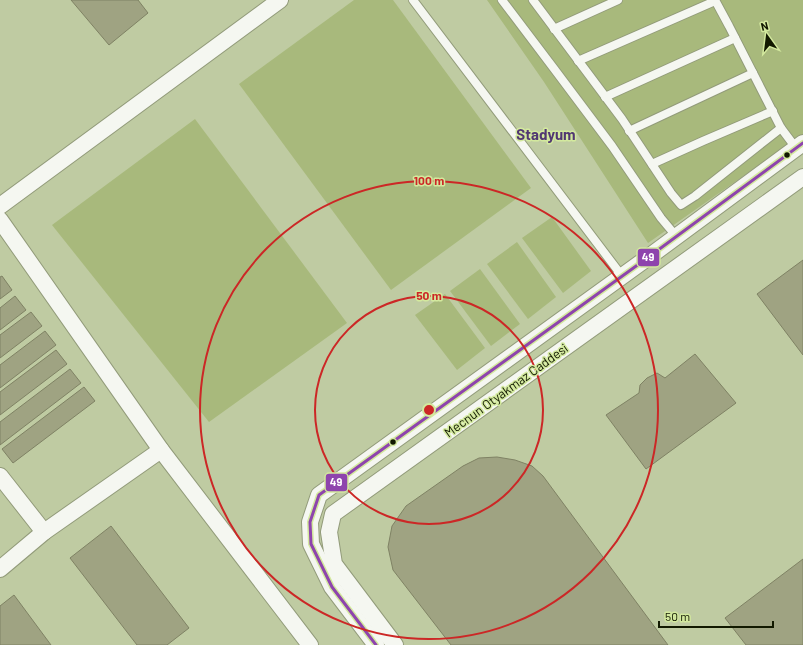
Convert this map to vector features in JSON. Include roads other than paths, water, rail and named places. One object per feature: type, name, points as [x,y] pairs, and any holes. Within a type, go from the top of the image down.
[{"type":"street","points":[[0,206],[280,0]]},
{"type":"street","name":"Mecnun Otyakmaz Caddesi","points":[[376,645],[332,587],[311,544],[310,522],[319,495],[622,276],[799,145]]},
{"type":"street","name":"Mecnun Otyakmaz Caddesi","points":[[395,645],[334,564],[329,532],[333,514],[803,176]]},
{"type":"street","points":[[0,220],[160,450],[310,645]]},
{"type":"street","points":[[0,569],[44,532],[160,450]]},
{"type":"street","points":[[0,476],[44,532]]},
{"type":"lane","points":[[413,0],[622,276]]},
{"type":"lane","points":[[502,0],[612,146],[660,218],[676,236]]},
{"type":"lane","points":[[533,0],[630,131],[671,193],[681,205],[695,196],[781,128]]},
{"type":"lane","points":[[554,29],[618,0]]},
{"type":"lane","points":[[578,61],[715,0],[754,73],[781,128],[799,145]]},
{"type":"lane","points":[[605,97],[735,38]]},
{"type":"lane","points":[[630,131],[754,73]]},
{"type":"lane","points":[[652,164],[773,111]]},
{"type":"district","name":"Stadyum","points":[[546,134]]}]
